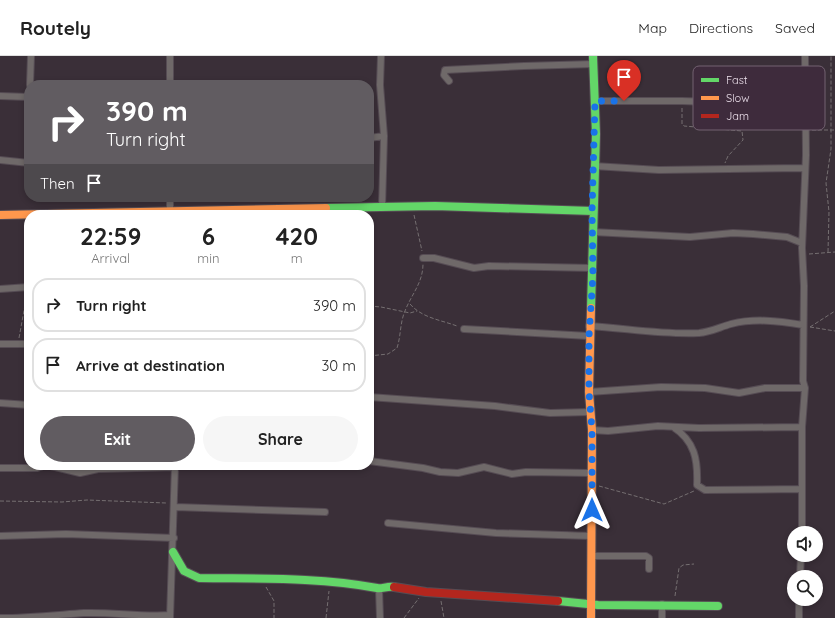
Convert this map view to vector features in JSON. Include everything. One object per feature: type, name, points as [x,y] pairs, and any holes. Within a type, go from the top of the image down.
[{"type":"street","points":[[30,80],[31,56]]},
{"type":"street","points":[[170,56],[170,80]]},
{"type":"street","points":[[381,56],[380,85],[384,136],[382,208]]},
{"type":"street","points":[[805,56],[805,66]]},
{"type":"street","points":[[449,80],[444,75],[445,70],[449,69],[462,70],[593,60],[595,101],[592,211],[593,268],[589,326],[589,392],[592,430],[591,618]]},
{"type":"street","points":[[0,96],[24,97]]},
{"type":"street","points":[[595,101],[693,101]]},
{"type":"street","points":[[802,526],[802,427],[805,388],[803,381],[802,243],[806,130]]},
{"type":"street","points":[[374,137],[384,136]]},
{"type":"street","points":[[0,160],[24,162]]},
{"type":"street","points":[[594,166],[659,170],[805,168]]},
{"type":"street","points":[[221,210],[255,208],[382,208],[435,206],[592,211]]},
{"type":"street","points":[[0,216],[24,216]]},
{"type":"street","points":[[593,232],[690,237],[733,233],[753,234],[787,237],[802,243]]},
{"type":"street","points":[[423,258],[434,258],[474,268],[489,266],[593,268]]},
{"type":"street","points":[[0,289],[24,287]]},
{"type":"street","points":[[589,326],[699,333],[717,330],[729,325],[758,320],[774,320],[803,325]]},
{"type":"street","points":[[464,329],[589,336]]},
{"type":"street","points":[[0,344],[24,344]]},
{"type":"street","points":[[589,392],[661,387],[705,388],[739,393],[765,388],[805,388]]},
{"type":"street","points":[[374,397],[495,406],[550,412],[591,412]]},
{"type":"street","points":[[0,403],[24,405]]},
{"type":"street","points":[[592,430],[608,431],[658,426],[673,428],[802,427]]},
{"type":"street","points":[[673,428],[682,433],[692,445],[695,452],[697,485],[700,489],[802,489]]},
{"type":"street","points":[[374,462],[423,468],[440,472],[458,473],[484,467],[512,474],[526,472],[591,473]]},
{"type":"street","points":[[0,468],[24,468]]},
{"type":"street","points":[[68,470],[80,473],[94,470]]},
{"type":"street","points":[[0,618],[35,618],[85,613],[170,616],[176,470]]},
{"type":"street","points":[[175,505],[326,512]]},
{"type":"street","points":[[388,523],[496,533],[592,536]]},
{"type":"street","points":[[0,536],[66,534],[174,538]]},
{"type":"street","points":[[173,552],[184,571],[199,578],[300,580],[330,584],[364,585],[379,589],[386,586],[426,592],[591,604],[718,606]]},
{"type":"street","points":[[591,556],[646,556],[649,558],[649,569]]},
{"type":"street","points":[[379,589],[380,618]]},
{"type":"street","points":[[662,604],[662,618]]},
{"type":"street","points":[[799,606],[799,618]]},
{"type":"path","points":[[828,252],[829,212],[826,183],[830,149],[831,56]]},
{"type":"path","points":[[682,101],[682,124],[684,126],[693,127]]},
{"type":"path","points":[[723,130],[743,132],[743,140],[728,156],[724,169]]},
{"type":"path","points":[[806,130],[835,130]]},
{"type":"path","points":[[374,355],[388,354],[396,348],[404,312],[410,304],[422,276],[423,258],[412,207]]},
{"type":"path","points":[[802,254],[814,255],[835,252]]},
{"type":"path","points":[[410,304],[417,311],[464,329]]},
{"type":"path","points":[[374,306],[404,312],[417,311]]},
{"type":"path","points":[[18,344],[24,310]]},
{"type":"path","points":[[835,311],[809,327],[835,331]]},
{"type":"path","points":[[592,483],[664,504],[700,489]]},
{"type":"path","points":[[0,501],[62,502],[87,500],[175,505]]},
{"type":"path","points":[[674,605],[679,568],[683,565],[694,564]]},
{"type":"path","points":[[260,580],[270,591],[274,601],[274,618]]},
{"type":"path","points":[[326,618],[330,584]]},
{"type":"path","points":[[404,618],[426,592]]},
{"type":"path","points":[[440,593],[444,618]]},
{"type":"traffic: fast","points":[[591,308],[596,134],[593,56]]},
{"type":"traffic: fast","points":[[326,208],[435,206],[593,211]]},
{"type":"traffic: fast","points":[[173,552],[184,571],[199,578],[311,580],[379,588],[394,587]]},
{"type":"traffic: fast","points":[[558,601],[598,605],[718,606]]},
{"type":"traffic: slow","points":[[233,210],[326,208]]},
{"type":"traffic: slow","points":[[0,215],[24,214]]},
{"type":"traffic: slow","points":[[591,308],[589,392],[592,430],[591,618]]},
{"type":"traffic: jam","points":[[394,587],[426,592],[558,601]]},
{"type":"route","points":[[592,510],[592,430],[589,392],[589,336],[593,275],[592,211],[596,134],[595,101],[624,101]]}]
